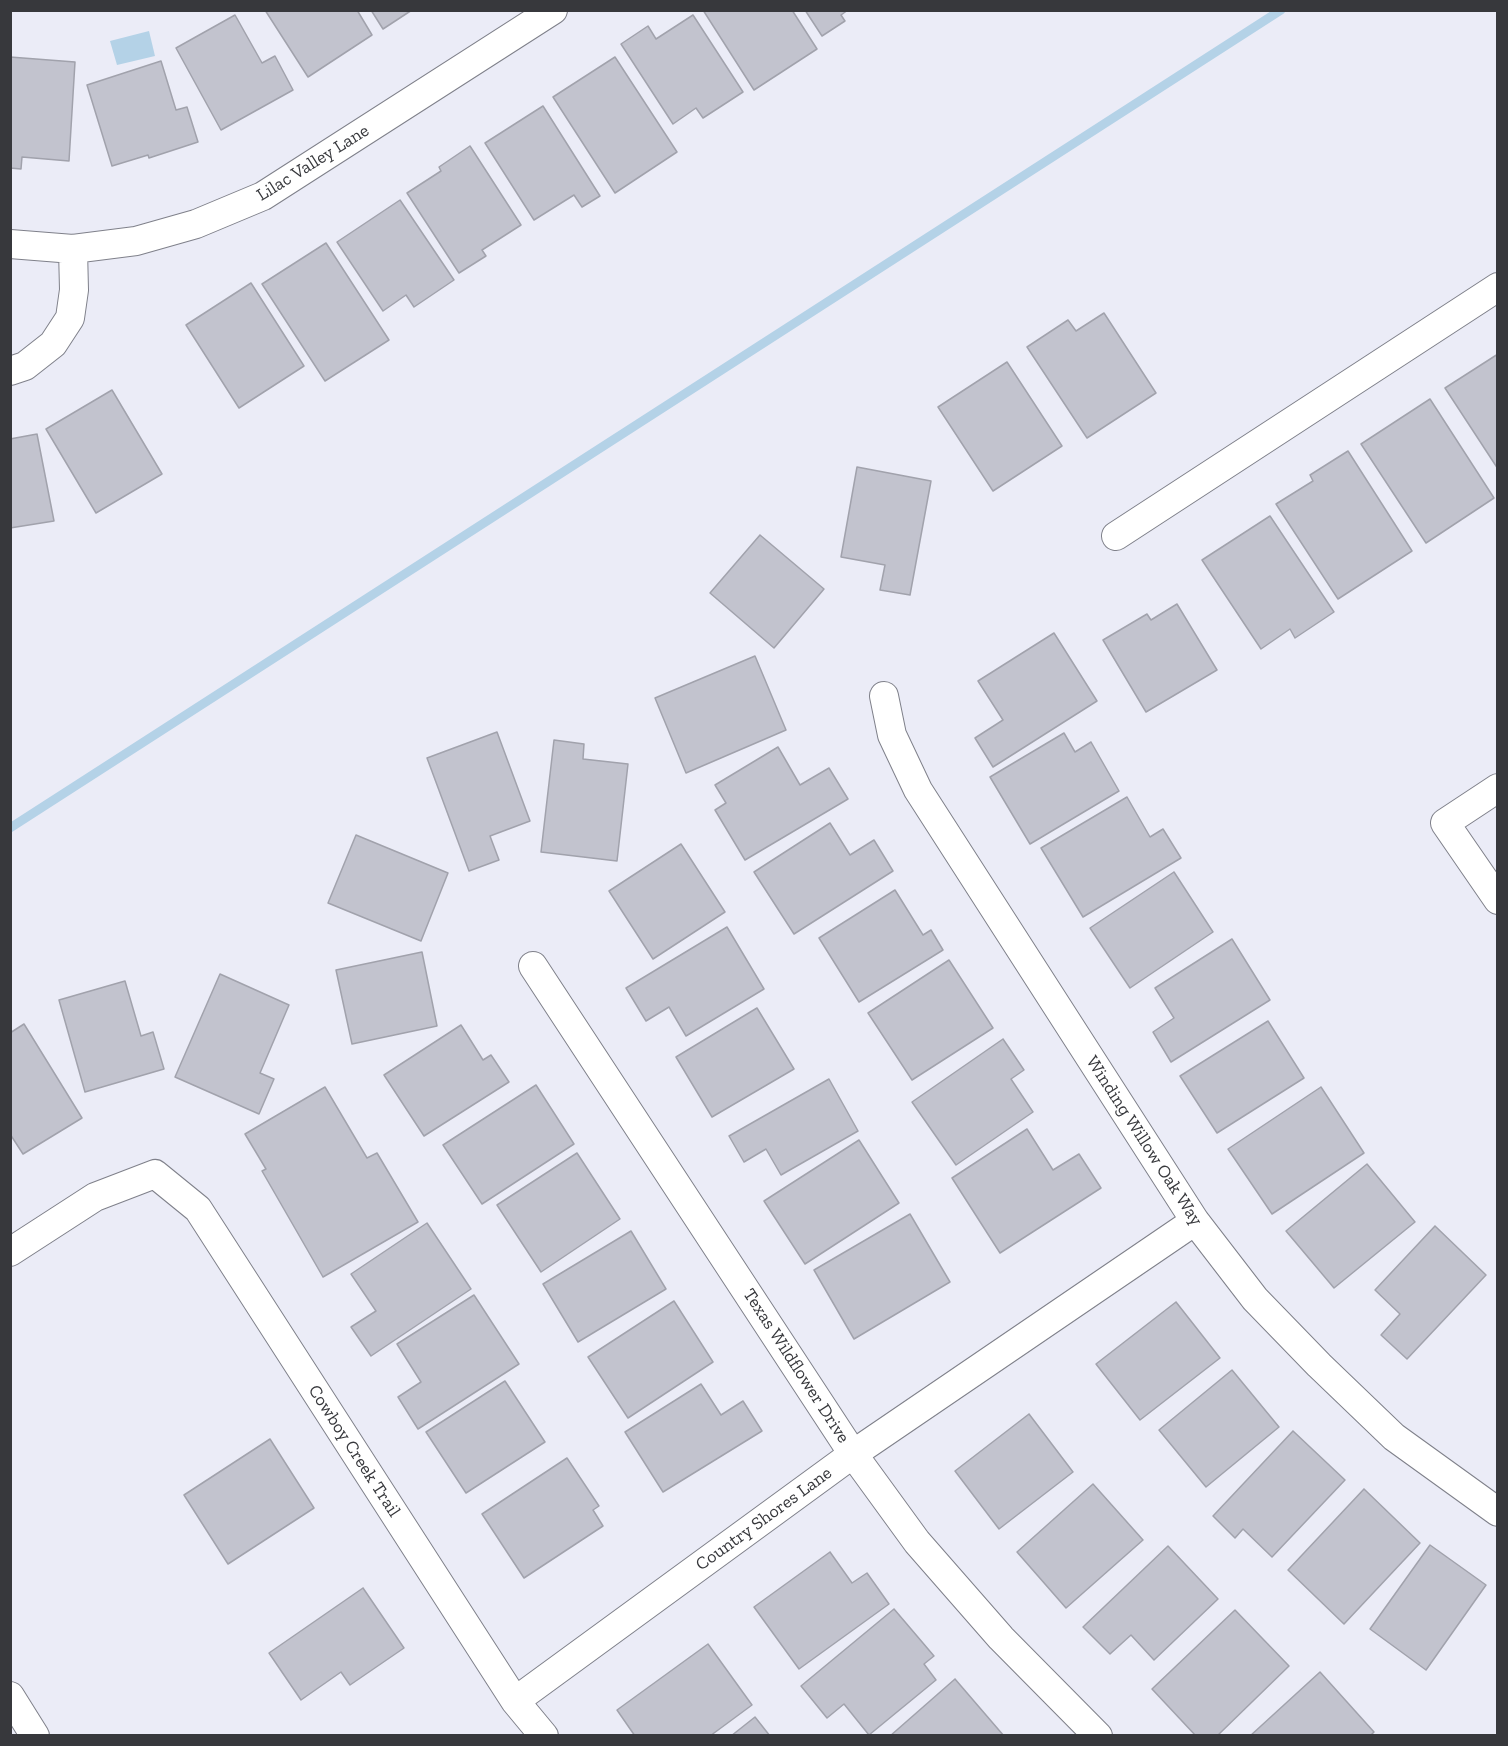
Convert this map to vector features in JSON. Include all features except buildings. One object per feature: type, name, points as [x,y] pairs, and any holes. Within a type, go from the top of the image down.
[{"type":"street","name":"Lilac Valley Lane","points":[[10,244],[73,249],[136,241],[196,224],[263,196],[553,10]]},
{"type":"street","points":[[10,371],[25,366],[53,344],[70,318],[75,290],[73,249]]},
{"type":"street","points":[[1116,536],[1497,287]]},
{"type":"street","name":"Winding Willow Oak Way","points":[[884,696],[892,735],[918,790],[1195,1221],[1255,1299],[1319,1365],[1394,1437],[1497,1512]]},
{"type":"street","points":[[1497,788],[1445,823],[1497,900]]},
{"type":"street","name":"Texas Wildflower Drive","points":[[533,966],[853,1454],[917,1542],[993,1629],[1098,1736]]},
{"type":"street","name":"Cowboy Creek Trail","points":[[10,1252],[94,1197],[155,1174],[198,1209],[515,1701],[543,1736]]},
{"type":"street","name":"Country Shores Lane","points":[[515,1701],[853,1454],[1195,1221]]},
{"type":"street","points":[[10,1696],[35,1736]]},
{"type":"water","points":[[149,31],[155,56],[117,65],[110,41]]},
{"type":"waterway","points":[[10,828],[1281,10]]}]
